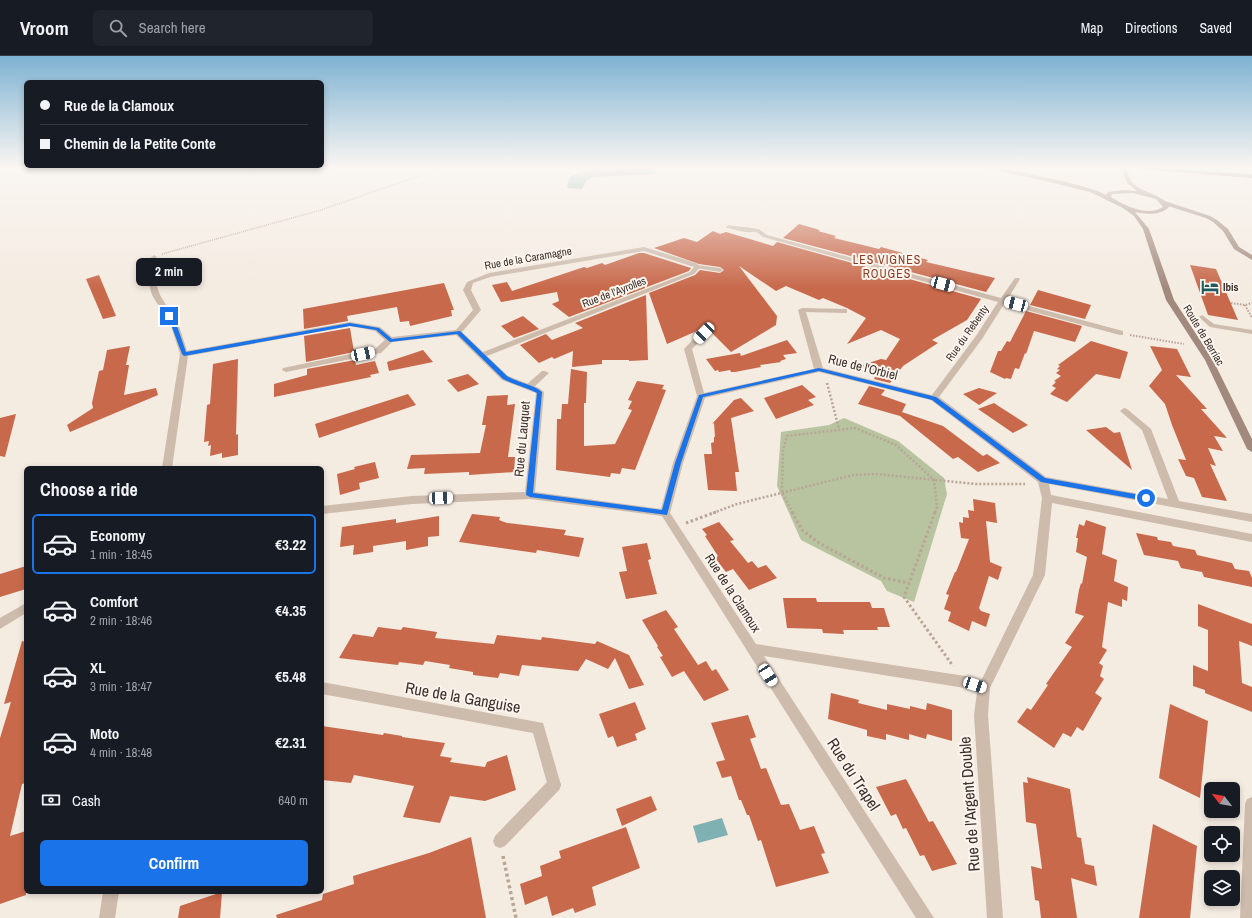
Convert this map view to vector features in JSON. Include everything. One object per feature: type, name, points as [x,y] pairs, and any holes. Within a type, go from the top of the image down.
[{"type":"main road","points":[[1151,218],[1166,207]]},
{"type":"main road","points":[[1178,207],[1208,217],[1226,230],[1236,248],[1252,258]]},
{"type":"main road","points":[[1126,208],[1151,218],[1198,214]]},
{"type":"main road","name":"Route de Berriac","points":[[1126,208],[1136,215],[1151,218],[1170,300],[1201,346],[1252,449]]},
{"type":"street","points":[[757,230],[765,236],[1120,333]]},
{"type":"street","name":"Rue de la Caramagne","points":[[458,332],[477,310],[467,290],[470,282],[489,275],[644,249],[694,264],[698,267]]},
{"type":"street","points":[[154,257],[146,264],[156,294],[175,326],[184,354],[167,466]]},
{"type":"street","name":"Rue de l'Ayrolles","points":[[483,355],[692,273],[698,267]]},
{"type":"street","name":"Rue du Rebenty","points":[[934,398],[979,337],[1016,279]]},
{"type":"street","points":[[821,370],[802,310],[844,311]]},
{"type":"street","points":[[184,354],[350,324],[377,329],[390,340]]},
{"type":"street","points":[[286,370],[378,351],[390,340],[458,332],[483,355]]},
{"type":"street","points":[[324,510],[412,500],[530,495],[665,513],[678,463],[701,396],[688,349],[704,333]]},
{"type":"street","name":"Rue du Lauquet","points":[[483,355],[505,378],[540,392],[530,495]]},
{"type":"street","name":"Rue de l'Orbiel","points":[[701,396],[821,370],[934,398],[1043,482]]},
{"type":"street","points":[[1124,411],[1146,429],[1175,503]]},
{"type":"street","points":[[984,688],[1039,575],[1047,498],[1043,482],[1175,503],[1252,518]]},
{"type":"street","points":[[1047,498],[1252,538]]},
{"type":"street","name":"Rue de la Clamoux","points":[[665,513],[752,649],[965,682],[984,688]]},
{"type":"street","name":"Rue du Trapel","points":[[752,649],[926,918]]},
{"type":"street","name":"Rue de la Ganguise","points":[[324,688],[538,728],[554,786]]},
{"type":"street","name":"Rue de l'Argent Double","points":[[984,688],[981,715],[995,918]]},
{"type":"street","points":[[1248,918],[1252,804]]},
{"type":"street","points":[[108,918],[112,894]]},
{"type":"lane","points":[[729,226],[744,230],[757,230]]},
{"type":"lane","points":[[698,267],[720,270]]},
{"type":"lane","points":[[1202,317],[1212,326],[1252,332]]},
{"type":"lane","points":[[529,387],[545,373]]},
{"type":"lane","points":[[0,624],[24,608]]},
{"type":"lane","points":[[500,841],[554,786]]},
{"type":"path","points":[[154,257],[329,207]]},
{"type":"path","points":[[1231,303],[1245,305],[1252,303]]},
{"type":"path","points":[[1245,305],[1252,318]]},
{"type":"path","points":[[1120,333],[1145,339],[1201,346]]},
{"type":"path","points":[[821,370],[839,430]]},
{"type":"path","points":[[909,583],[884,578],[819,543],[802,530],[782,493],[783,450],[787,436],[855,428],[896,445],[934,480],[937,507],[904,597],[965,682]]},
{"type":"path","points":[[674,528],[737,504],[853,475],[876,474],[976,484],[1043,482]]},
{"type":"path","points":[[500,841],[516,918]]},
{"type":"green space","points":[[844,418],[898,441],[944,478],[947,494],[914,602],[887,591],[881,581],[801,540],[777,486],[781,432],[829,425]]},
{"type":"water","points":[[722,818],[728,835],[698,843],[693,826]]},
{"type":"building","points":[[799,224],[836,236],[834,238],[879,249],[881,247],[928,260],[926,262],[995,278],[986,292],[783,238]]},
{"type":"building","points":[[713,231],[720,234],[726,232],[773,246],[777,242],[981,299],[967,320],[932,340],[938,343],[903,366],[890,383],[874,379],[878,372],[859,366],[881,359],[886,360],[900,339],[881,330],[847,344],[866,318],[823,298],[819,300],[786,286],[776,291],[739,266],[777,316],[776,325],[731,352],[706,327],[667,344],[649,293],[695,275],[700,270],[720,273],[724,270],[720,267],[699,264],[654,248],[684,238],[697,242]]},
{"type":"building","points":[[639,253],[644,253],[691,268],[689,271],[647,287],[645,280],[645,288],[569,317],[552,304],[559,301],[557,292],[501,302],[492,285],[507,282],[512,291],[584,267],[587,268],[602,263],[605,265]]},
{"type":"building","name":"Ibis","points":[[1190,265],[1216,269],[1238,320],[1208,315]]},
{"type":"building","points":[[99,275],[116,316],[103,319],[86,279]]},
{"type":"building","points":[[444,283],[454,310],[451,310],[452,316],[410,326],[409,321],[400,322],[397,307],[347,316],[348,321],[304,329],[303,309]]},
{"type":"building","points":[[1038,290],[1091,305],[1085,319],[1030,305]]},
{"type":"building","points":[[646,295],[648,360],[602,360],[602,364],[572,367],[573,351],[554,359],[552,357],[539,363],[520,345],[546,334],[552,340],[583,328],[575,323]]},
{"type":"building","points":[[1026,311],[1082,326],[1075,342],[1034,331],[1019,369],[1015,368],[1011,379],[1005,379],[990,372],[998,351],[1001,351],[1007,341],[1010,342]]},
{"type":"building","points":[[523,316],[539,329],[514,338],[501,326]]},
{"type":"building","points":[[350,328],[354,352],[306,362],[304,336]]},
{"type":"building","points":[[787,340],[797,353],[783,355],[786,359],[780,361],[781,362],[760,365],[761,367],[735,372],[731,372],[730,370],[719,372],[718,370],[715,371],[706,359],[740,353],[741,356]]},
{"type":"building","points":[[1091,341],[1128,352],[1120,379],[1096,374],[1067,402],[1050,394],[1056,388],[1052,386],[1056,382],[1054,381],[1061,376],[1056,373],[1060,370],[1057,369],[1060,366],[1058,365]]},
{"type":"building","points":[[130,346],[126,365],[129,365],[124,395],[156,388],[158,395],[70,432],[67,425],[93,408],[92,403],[99,371],[103,370],[107,350]]},
{"type":"building","points":[[1150,346],[1177,349],[1191,377],[1176,375],[1207,409],[1201,409],[1227,438],[1214,436],[1223,451],[1208,448],[1216,466],[1210,464],[1227,501],[1202,497],[1194,478],[1186,476],[1178,459],[1186,460],[1165,404],[1149,386],[1162,370]]},
{"type":"building","points":[[423,350],[433,362],[389,371],[387,362]]},
{"type":"building","points":[[238,359],[236,435],[238,434],[238,455],[222,458],[222,453],[210,456],[211,445],[208,446],[209,441],[204,442],[207,405],[210,404],[213,364]]},
{"type":"building","points":[[355,360],[356,365],[375,361],[379,373],[370,375],[371,377],[274,397],[274,384],[307,375],[307,369]]},
{"type":"building","points":[[571,369],[587,372],[586,403],[584,403],[584,446],[615,444],[632,410],[628,409],[632,401],[628,400],[637,381],[664,385],[662,389],[666,390],[635,470],[622,468],[620,474],[611,473],[610,477],[556,470],[557,419],[561,419],[562,404],[568,404]]},
{"type":"building","points":[[468,374],[479,384],[458,392],[447,380]]},
{"type":"building","points":[[802,385],[816,397],[808,400],[814,405],[776,419],[764,398]]},
{"type":"building","points":[[869,386],[885,390],[881,395],[906,404],[902,412],[943,426],[983,456],[987,454],[1000,463],[978,472],[958,457],[953,459],[900,416],[858,404]]},
{"type":"building","points":[[979,388],[997,393],[979,405],[963,394]]},
{"type":"building","points":[[408,394],[416,405],[319,438],[315,424]]},
{"type":"building","points":[[508,395],[507,405],[515,404],[508,457],[515,457],[514,472],[469,475],[469,472],[424,474],[425,468],[407,469],[411,455],[480,453],[486,425],[482,425],[487,396]]},
{"type":"building","points":[[741,398],[754,411],[731,418],[739,472],[735,472],[737,491],[708,490],[704,454],[712,454],[711,443],[714,442],[715,437],[714,423],[712,424],[734,400]]},
{"type":"building","points":[[994,403],[1028,425],[1013,433],[978,409]]},
{"type":"building","points":[[16,414],[5,457],[0,456],[0,418]]},
{"type":"building","points":[[1106,427],[1114,433],[1120,432],[1132,470],[1086,430]]},
{"type":"building","points":[[375,462],[379,478],[359,483],[360,489],[340,495],[337,474],[355,469],[354,467]]},
{"type":"building","points":[[973,499],[995,503],[997,523],[986,521],[990,562],[1002,567],[998,580],[989,576],[979,608],[981,611],[990,614],[986,627],[972,621],[969,631],[948,621],[951,612],[944,609],[949,595],[946,594],[969,539],[961,538],[959,522],[963,523],[963,517],[969,518],[968,510],[974,511]]},
{"type":"building","points":[[472,514],[500,517],[499,520],[507,523],[566,530],[564,535],[584,538],[579,557],[537,550],[536,553],[459,542]]},
{"type":"building","points":[[439,516],[439,536],[428,537],[428,546],[406,550],[406,541],[373,546],[373,552],[353,555],[354,545],[340,547],[342,527],[396,519],[396,523]]},
{"type":"building","points":[[1086,520],[1106,527],[1102,554],[1117,560],[1114,581],[1128,587],[1127,601],[1122,599],[1122,607],[1108,602],[1102,647],[1107,650],[1099,663],[1103,666],[1100,676],[1104,679],[1095,693],[1102,698],[1083,731],[1077,727],[1071,737],[1063,733],[1054,748],[1017,722],[1027,708],[1031,710],[1048,685],[1046,684],[1072,647],[1065,643],[1084,616],[1075,613],[1087,557],[1076,552],[1078,538],[1076,538],[1079,524],[1084,526]]},
{"type":"building","points":[[719,522],[734,540],[730,541],[748,563],[752,561],[758,568],[766,565],[777,578],[749,590],[733,569],[726,572],[715,558],[718,556],[705,536],[707,535],[702,529]]},
{"type":"building","points":[[1136,533],[1157,537],[1158,540],[1171,542],[1173,546],[1195,550],[1197,555],[1232,563],[1235,569],[1249,571],[1252,578],[1252,587],[1204,577],[1202,572],[1181,568],[1178,561],[1144,555]]},
{"type":"building","points":[[647,543],[651,559],[648,560],[657,594],[626,599],[619,572],[627,571],[622,547]]},
{"type":"building","points":[[24,567],[24,590],[0,597],[0,574]]},
{"type":"building","points":[[783,598],[816,598],[817,602],[870,602],[872,608],[884,608],[890,627],[877,627],[878,630],[843,630],[844,634],[823,633],[822,629],[787,628]]},
{"type":"building","points":[[1198,604],[1252,624],[1252,646],[1239,641],[1242,683],[1252,687],[1252,712],[1205,693],[1205,690],[1193,686],[1193,665],[1208,671],[1208,630],[1198,626]]},
{"type":"building","points":[[666,610],[678,627],[674,629],[698,665],[706,661],[712,671],[716,669],[729,690],[704,701],[684,671],[672,677],[660,657],[663,656],[657,647],[658,646],[642,620]]},
{"type":"building","points":[[378,627],[401,630],[403,627],[437,632],[435,638],[494,644],[497,635],[541,640],[542,637],[595,644],[597,641],[629,655],[644,685],[629,689],[615,658],[608,669],[586,659],[578,671],[522,665],[519,676],[500,673],[498,678],[473,675],[473,672],[449,668],[450,665],[425,661],[423,665],[399,662],[398,665],[339,658],[353,634],[373,637]]},
{"type":"building","points":[[22,641],[24,642],[24,784],[22,784],[10,836],[24,832],[24,894],[26,895],[0,904],[0,738],[11,702],[4,704]]},
{"type":"building","points":[[831,693],[859,700],[858,703],[887,710],[887,704],[910,709],[910,706],[926,710],[927,703],[952,710],[952,741],[927,734],[926,739],[909,734],[909,740],[886,734],[886,740],[867,736],[867,730],[828,719]]},
{"type":"building","points":[[635,702],[646,729],[635,734],[637,740],[617,747],[613,736],[608,738],[599,714]]},
{"type":"building","points":[[1170,704],[1208,721],[1200,798],[1159,778]]},
{"type":"building","points":[[748,715],[756,737],[750,739],[761,769],[766,768],[781,805],[789,804],[800,830],[814,826],[825,853],[821,854],[829,873],[776,887],[761,840],[758,841],[749,815],[747,815],[741,800],[739,800],[731,776],[722,778],[716,762],[725,760],[711,723]]},
{"type":"building","points":[[324,726],[383,735],[384,733],[445,743],[440,756],[452,758],[450,762],[485,767],[487,762],[507,755],[516,790],[485,801],[450,796],[440,823],[403,817],[414,786],[354,775],[351,783],[324,780]]},
{"type":"building","points":[[1027,777],[1070,789],[1077,837],[1081,838],[1085,864],[1094,866],[1097,886],[1071,878],[1077,918],[1041,918],[1039,901],[1035,900],[1031,866],[1042,869],[1036,824],[1026,822],[1023,782],[1028,783]]},
{"type":"building","points":[[906,779],[929,822],[933,821],[957,864],[932,871],[924,855],[920,856],[906,828],[903,829],[896,814],[891,816],[876,787]]},
{"type":"building","points":[[651,796],[657,810],[622,826],[616,809]]},
{"type":"building","points":[[1153,824],[1197,846],[1190,918],[1139,918]]},
{"type":"building","points":[[626,827],[640,868],[592,887],[596,905],[575,913],[573,908],[552,916],[547,896],[525,905],[520,884],[542,876],[540,866],[561,858],[559,851]]},
{"type":"building","points":[[471,837],[486,918],[277,918],[276,915],[322,900],[323,894],[354,884],[353,876],[429,853]]},
{"type":"building","points":[[216,894],[222,894],[220,918],[178,918],[180,906]]},
{"type":"place","name":"Ibis","points":[[1210,287]]},
{"type":"district","name":"LES VIGNES ROUGES","points":[[887,267]]},
{"type":"route","points":[[169,316],[175,326],[184,354],[350,324],[377,329],[390,340],[458,332],[505,378],[540,392],[530,495],[665,513],[678,463],[701,396],[819,370],[934,398],[1043,480],[1146,498]]}]
